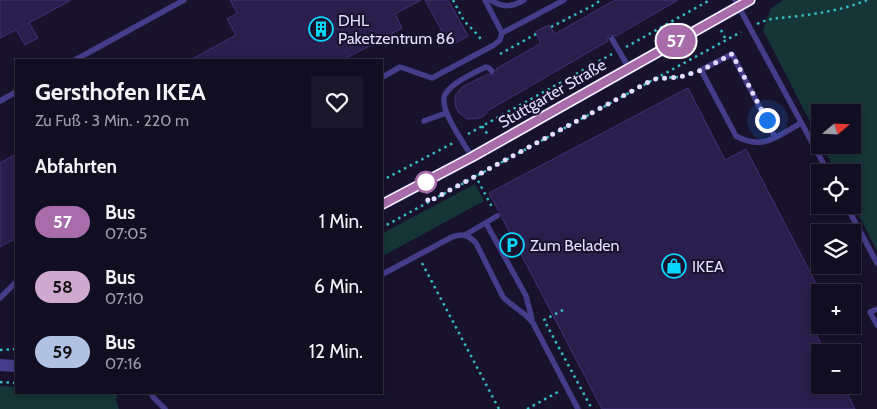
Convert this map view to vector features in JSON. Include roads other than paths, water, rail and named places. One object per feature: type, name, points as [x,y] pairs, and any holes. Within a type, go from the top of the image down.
[{"type":"street","name":"Stuttgarter Straße","points":[[383,204],[472,157],[629,68],[736,3],[750,0]]},
{"type":"street","points":[[0,366],[15,366]]},
{"type":"lane","points":[[77,59],[184,0]]},
{"type":"lane","points":[[383,77],[400,67],[432,78],[494,45],[500,40],[502,33],[485,0]]},
{"type":"lane","points":[[491,0],[498,6],[515,5],[524,0]]},
{"type":"lane","points":[[502,33],[564,0]]},
{"type":"lane","points":[[736,3],[824,164]]},
{"type":"lane","points":[[612,38],[629,68]]},
{"type":"lane","points":[[775,137],[732,54],[702,70],[736,136],[747,142],[760,144],[775,137],[801,123]]},
{"type":"lane","points":[[472,157],[446,113],[444,98],[448,89],[457,83],[482,69],[489,68],[492,71]]},
{"type":"lane","points":[[0,101],[15,93]]},
{"type":"lane","points":[[424,121],[446,113]]},
{"type":"lane","points":[[851,214],[877,263]]},
{"type":"lane","points":[[383,274],[452,237],[465,235],[497,216]]},
{"type":"lane","points":[[486,223],[526,296],[533,323],[578,409]]},
{"type":"lane","points":[[465,235],[476,243],[503,297],[523,312],[533,323]]},
{"type":"lane","points":[[0,298],[15,283]]},
{"type":"lane","points":[[877,309],[870,312],[877,325]]},
{"type":"lane","points":[[152,394],[165,409]]},
{"type":"place","name":"DHL Paketzentrum 86","points":[[321,29]]},
{"type":"place","name":"Zum Beladen","points":[[512,245]]},
{"type":"place","name":"IKEA","points":[[674,266]]}]
